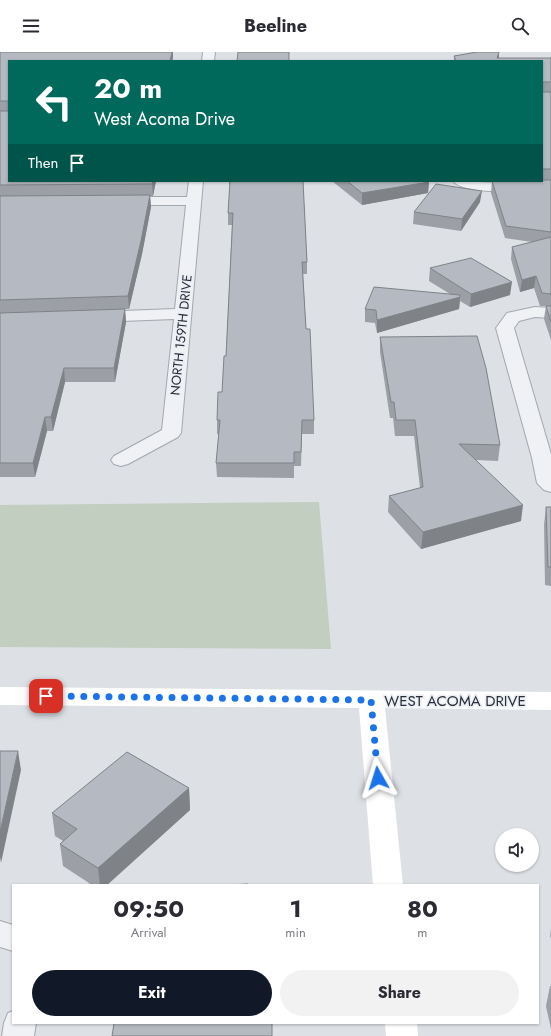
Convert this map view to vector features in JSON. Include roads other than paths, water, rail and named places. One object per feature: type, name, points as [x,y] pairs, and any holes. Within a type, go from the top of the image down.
[{"type":"street","name":"NORTH 159TH DRIVE","points":[[121,460],[171,433],[196,182]]},
{"type":"street","points":[[462,182],[489,187],[551,186]]},
{"type":"street","points":[[109,201],[194,200]]},
{"type":"street","points":[[551,312],[535,312],[513,317],[505,328],[542,458],[547,483],[551,486]]},
{"type":"street","points":[[79,317],[183,314]]},
{"type":"street","name":"WEST ACOMA DRIVE","points":[[0,696],[551,701]]},
{"type":"street","points":[[371,700],[388,884]]},
{"type":"street","points":[[0,934],[12,938]]},
{"type":"street","points":[[18,1036],[20,1024]]},
{"type":"street","points":[[401,1024],[402,1036]]}]
